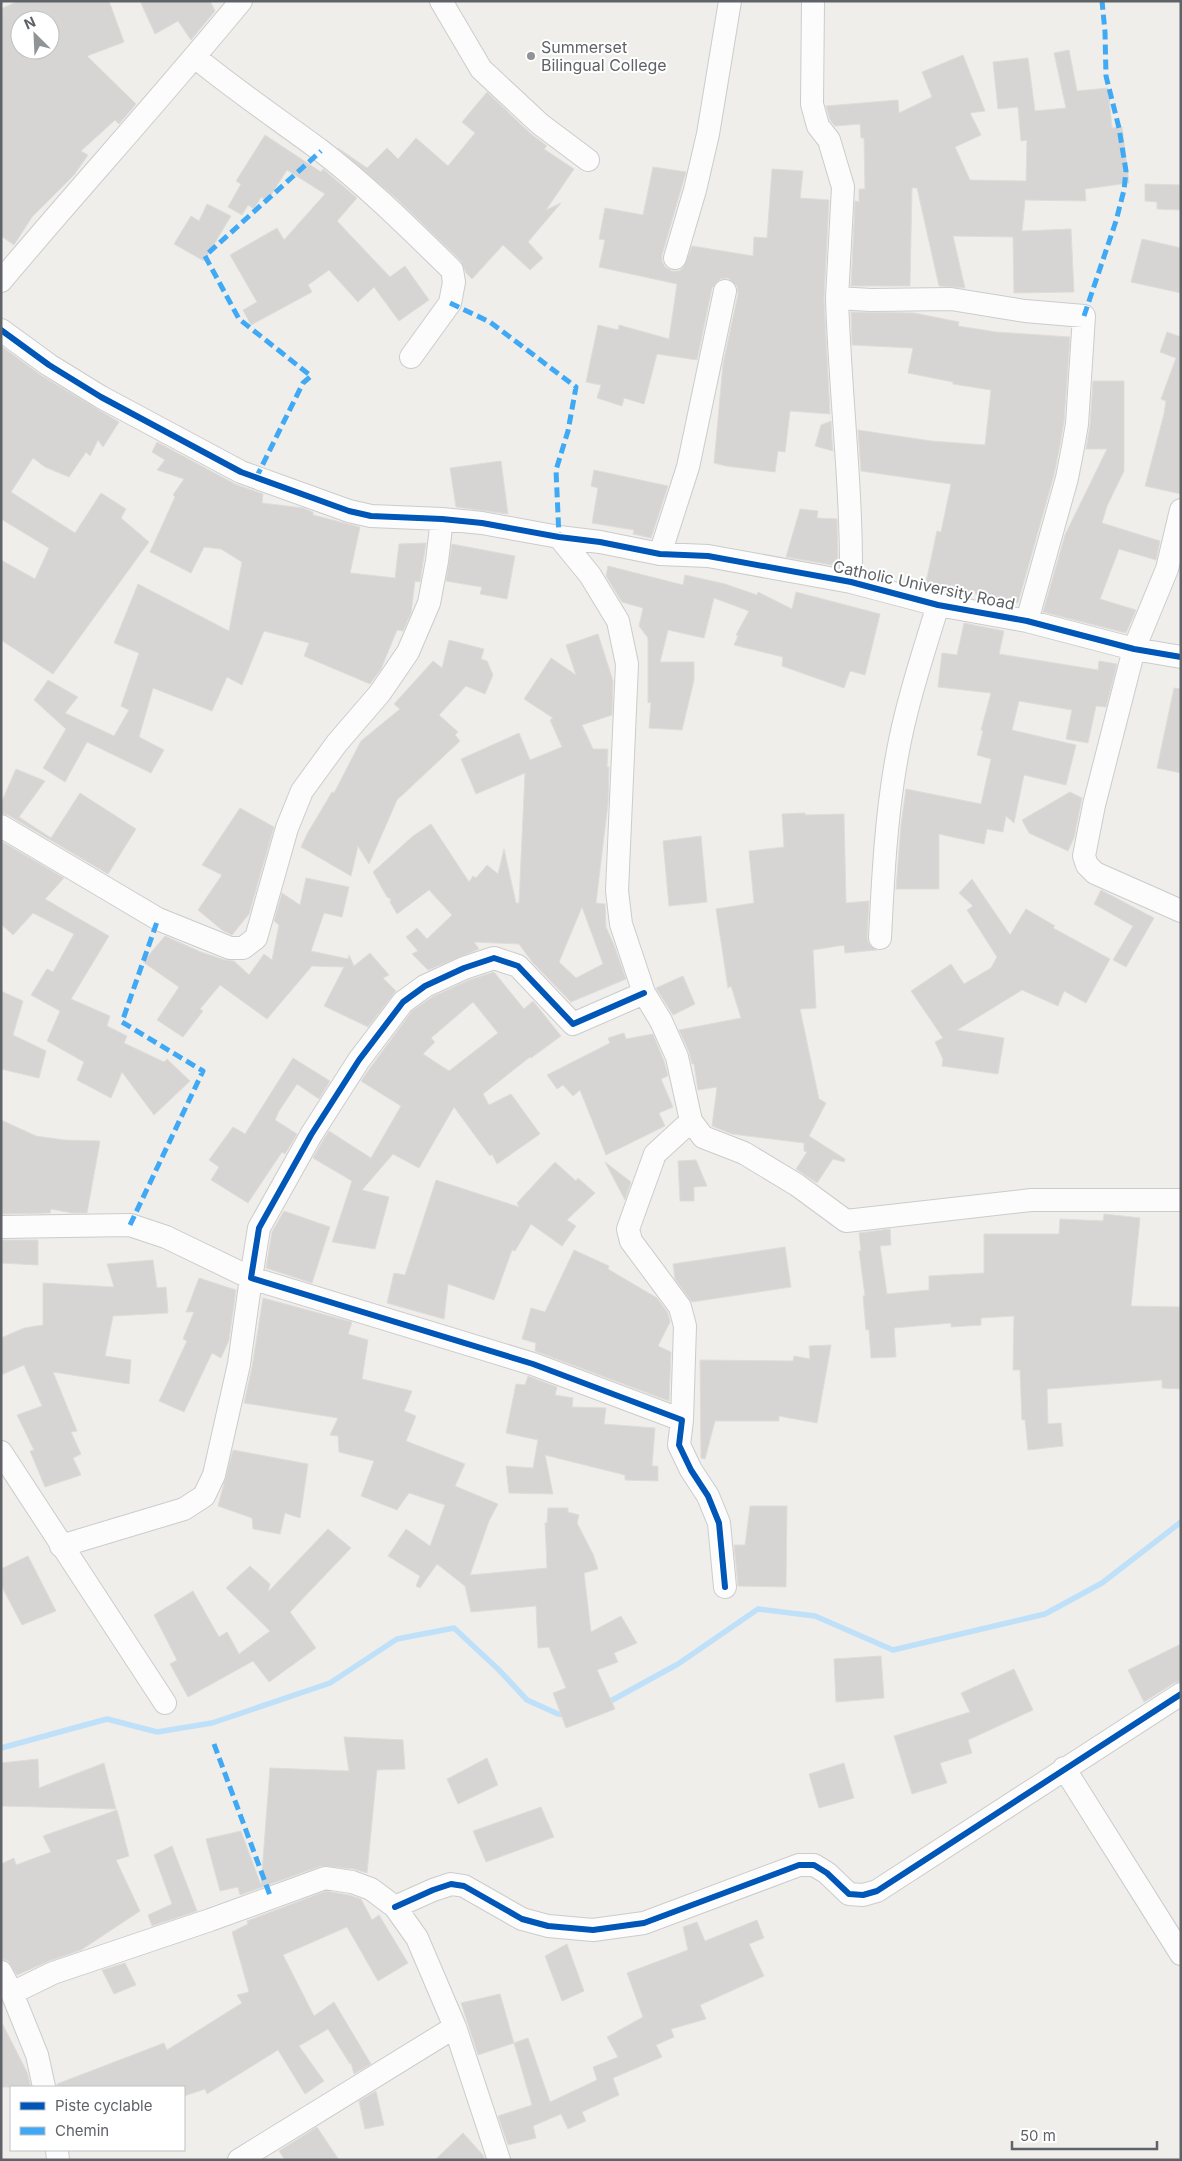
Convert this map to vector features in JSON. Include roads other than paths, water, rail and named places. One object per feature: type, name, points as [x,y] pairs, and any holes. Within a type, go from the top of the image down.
[{"type":"street","points":[[1,281],[61,209],[195,57],[241,1]]},
{"type":"street","points":[[441,1],[481,70],[540,124],[588,160]]},
{"type":"street","points":[[675,258],[695,190],[708,134],[730,1]]},
{"type":"street","points":[[813,1],[812,104],[818,126],[829,140],[843,187],[837,298],[850,509],[852,582]]},
{"type":"street","points":[[195,57],[236,91],[321,151],[402,220],[452,270],[454,282],[450,303],[411,357]]},
{"type":"street","points":[[660,554],[688,467],[725,291]]},
{"type":"street","points":[[837,298],[871,300],[951,299],[1025,311],[1084,316],[1074,448],[1026,622]]},
{"type":"street","name":"Catholic University Road","points":[[1,330],[49,365],[101,397],[241,472],[286,490],[348,511],[372,516],[482,523],[559,537],[600,542],[660,554],[702,555],[852,582],[938,605],[1026,622],[1134,649],[1181,657]]},
{"type":"street","points":[[1181,510],[1166,569],[1134,649],[1094,805],[1084,856],[1087,865],[1095,873],[1181,911]]},
{"type":"street","points":[[1,826],[158,920],[230,948],[242,948],[256,938],[288,828],[302,791],[337,743],[380,693],[408,652],[429,603],[442,519]]},
{"type":"street","points":[[559,537],[590,575],[618,621],[627,664],[617,891],[621,924],[644,993],[661,1021],[677,1056],[691,1121],[703,1137],[744,1153],[797,1185],[846,1221],[1031,1200],[1181,1200]]},
{"type":"street","points":[[880,938],[884,852],[897,755],[913,689],[938,605]]},
{"type":"street","points":[[61,1546],[184,1509],[204,1496],[214,1475],[239,1364],[259,1228],[311,1135],[359,1060],[402,1002],[426,986],[464,968],[494,958],[518,966],[573,1024],[644,993]]},
{"type":"street","points":[[691,1121],[655,1154],[628,1229],[631,1240],[680,1307],[685,1326],[682,1420],[679,1445],[691,1470],[708,1496],[719,1523],[725,1587]]},
{"type":"street","points":[[1,1227],[130,1225],[166,1237],[251,1278],[533,1364],[682,1420]]},
{"type":"street","points":[[1,1452],[165,1703]]},
{"type":"street","points":[[395,1907],[451,1884],[464,1886],[522,1919],[548,1926],[593,1930],[644,1923],[799,1865],[814,1865],[827,1872],[849,1894],[863,1895],[876,1891],[1181,1694]]},
{"type":"street","points":[[1064,1768],[1181,1954]]},
{"type":"street","points":[[12,1993],[53,1973],[210,1920],[324,1878],[347,1880],[371,1890],[395,1907],[417,1938],[455,2027],[499,2160]]},
{"type":"street","points":[[1,1972],[12,1993],[37,2055],[44,2086]]},
{"type":"street","points":[[239,2160],[455,2027]]},
{"type":"waterway","points":[[605,1704],[678,1664],[758,1609],[815,1616],[893,1650],[1045,1614],[1102,1583],[1181,1522]]},
{"type":"waterway","points":[[1,1748],[107,1719],[157,1732],[212,1723],[330,1683],[397,1639],[454,1628],[499,1670],[527,1700],[558,1714],[567,1715]]},
{"type":"place","name":"Summerset Bilingual College","points":[[531,56]]}]
